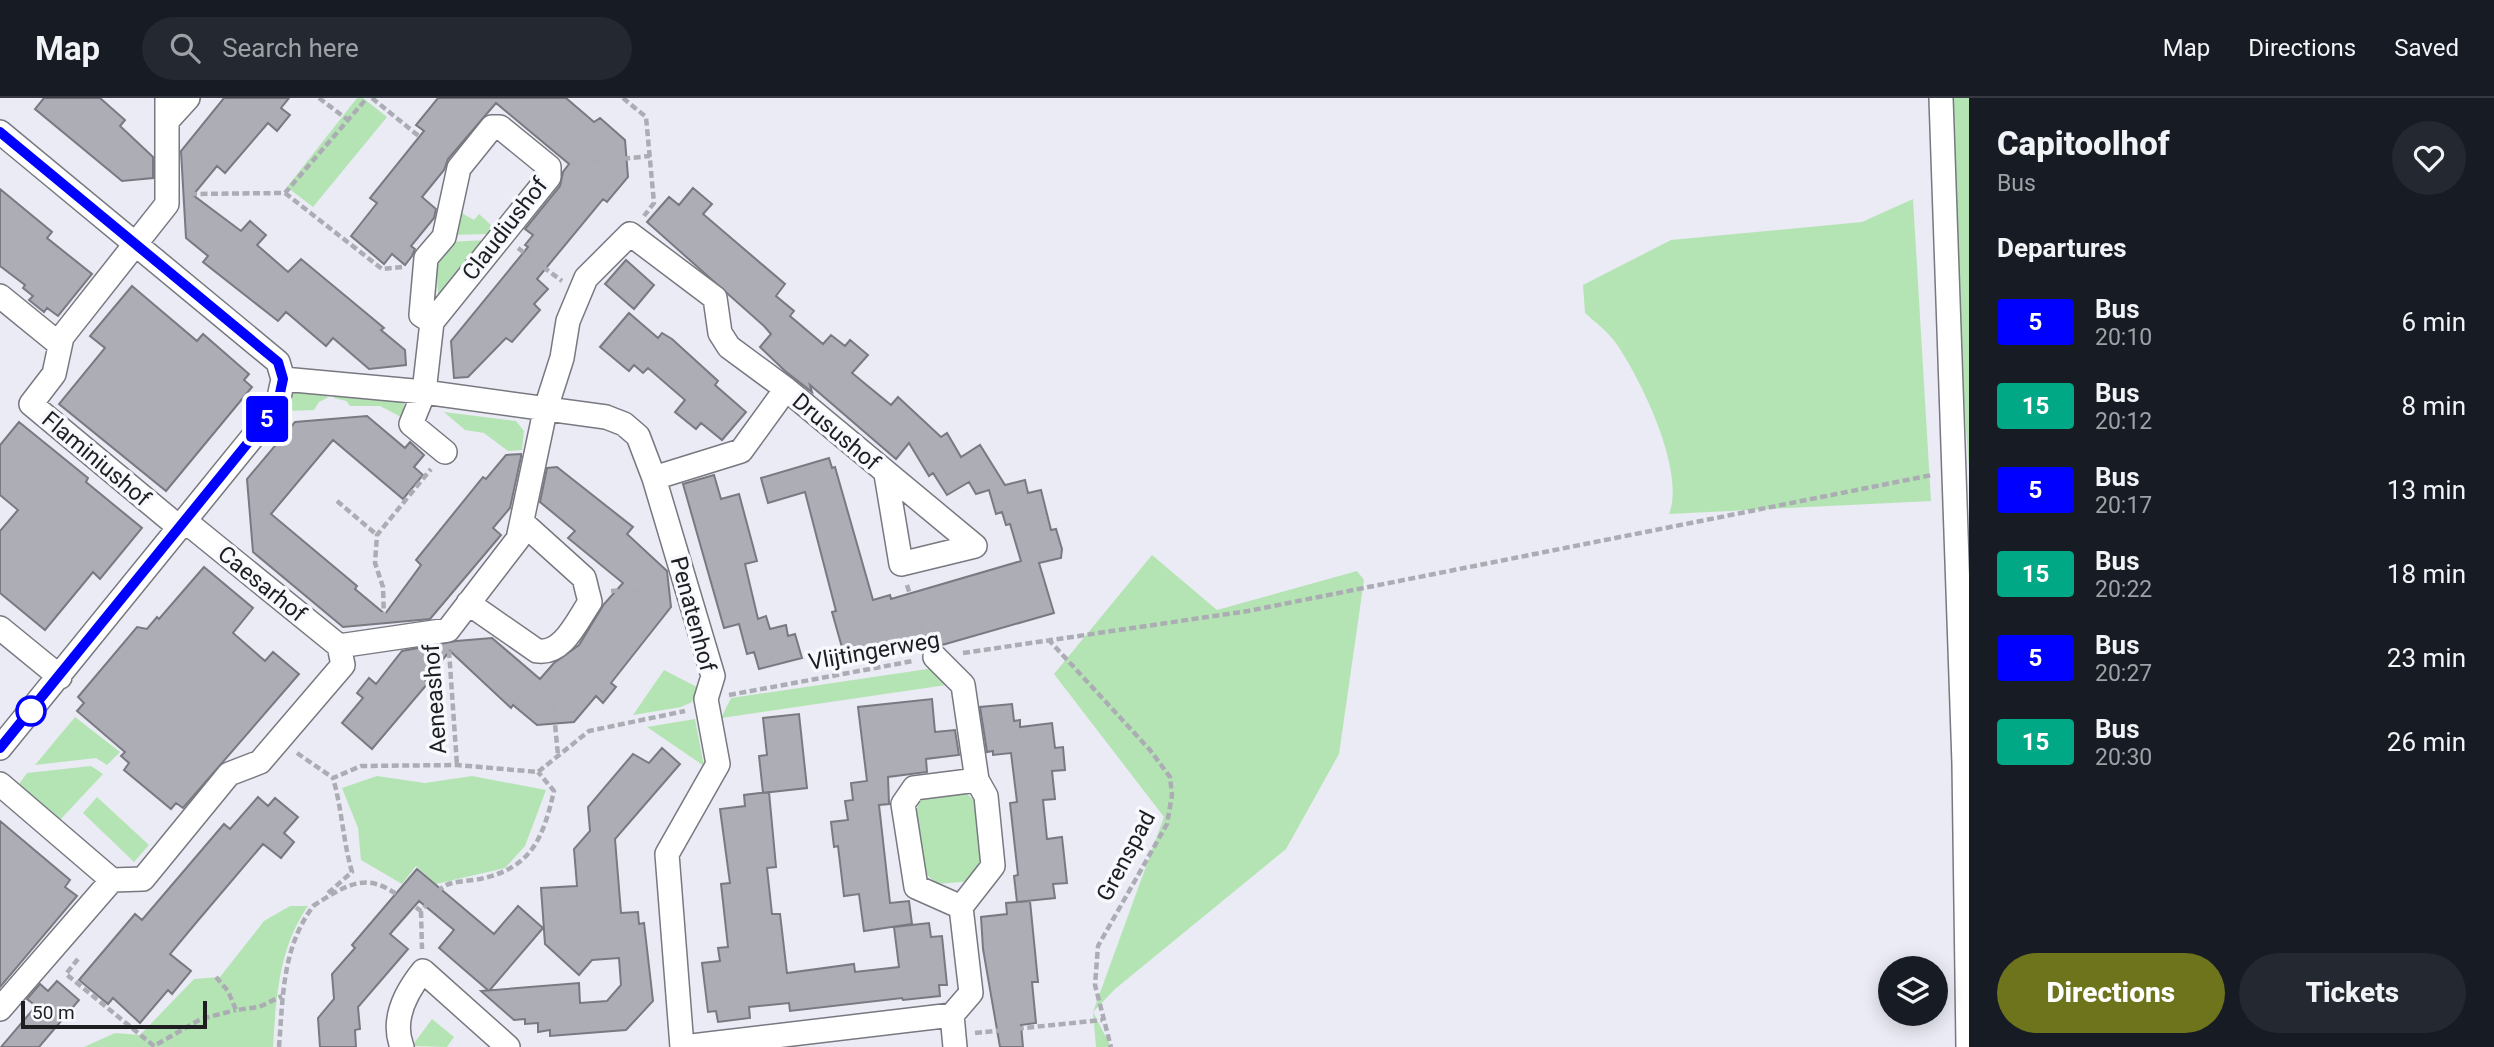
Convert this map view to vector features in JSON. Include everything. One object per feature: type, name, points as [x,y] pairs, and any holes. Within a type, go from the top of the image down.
[{"type":"street","points":[[168,195],[167,109],[188,98]]},
{"type":"street","points":[[1941,98],[1964,764],[1968,1047]]},
{"type":"street","name":"Claudiushof","points":[[424,392],[432,322],[549,177],[549,167],[500,127],[492,127],[459,168],[444,237],[426,258],[421,315],[432,322]]},
{"type":"street","points":[[0,132],[278,362],[283,379],[277,407],[0,748]]},
{"type":"street","name":"Flaminiushof","points":[[168,195],[167,204],[136,247],[60,344],[54,374],[31,404],[183,525]]},
{"type":"street","points":[[0,784],[112,880],[143,879],[229,774],[260,762],[343,665],[339,646],[448,629],[518,539],[545,411],[562,358],[568,321],[586,278],[630,234]]},
{"type":"street","name":"Drusushof","points":[[630,234],[715,298],[720,333],[729,347],[786,389],[975,546],[901,564],[886,474]]},
{"type":"street","points":[[0,296],[60,344]]},
{"type":"street","name":"Penatenhof","points":[[283,379],[424,392],[545,411],[606,417],[624,424],[638,436],[654,478],[713,676],[706,699],[718,764],[667,853],[682,1047]]},
{"type":"street","name":"Drusushof","points":[[654,478],[741,451],[786,389]]},
{"type":"street","points":[[424,392],[411,424],[445,452]]},
{"type":"street","points":[[468,603],[537,651],[548,653],[559,646],[590,602],[584,578],[523,523]]},
{"type":"street","name":"Caesarhof","points":[[183,525],[339,646]]},
{"type":"street","points":[[0,628],[60,677]]},
{"type":"street","points":[[682,1047],[953,1033],[971,993],[961,907],[993,866],[986,796],[976,780],[963,685],[932,658]]},
{"type":"street","points":[[961,907],[916,887],[903,804],[914,788],[976,780]]},
{"type":"street","points":[[0,1009],[112,880]]},
{"type":"street","points":[[402,1047],[400,1015],[406,992],[423,971],[508,1047]]},
{"type":"path","points":[[319,98],[348,121]]},
{"type":"path","points":[[285,193],[370,98],[459,168]]},
{"type":"path","points":[[624,98],[646,117],[654,203],[630,234]]},
{"type":"path","points":[[549,167],[650,156]]},
{"type":"path","points":[[168,195],[285,193],[382,269],[425,266]]},
{"type":"path","points":[[502,236],[579,294]]},
{"type":"path","points":[[385,639],[383,587],[375,563],[377,536],[445,452]]},
{"type":"path","name":"Vlijtingerweg","points":[[706,699],[1048,639],[1248,611],[1954,470]]},
{"type":"path","points":[[337,500],[377,536]]},
{"type":"path","points":[[901,564],[932,658]]},
{"type":"path","points":[[588,593],[687,586]]},
{"type":"path","name":"Aeneashof","points":[[448,629],[457,765]]},
{"type":"path","name":"Grenspad","points":[[1048,639],[1150,750],[1170,777],[1172,794],[1167,824],[1098,946],[1095,985],[1111,1047]]},
{"type":"path","points":[[548,653],[558,756]]},
{"type":"path","points":[[423,971],[421,911],[444,886],[496,876],[516,866],[535,848],[546,826],[554,791],[538,772],[589,731],[685,712],[706,699]]},
{"type":"path","points":[[279,741],[333,778],[341,804],[345,847],[352,872],[313,906],[297,931],[286,967],[279,1047]]},
{"type":"path","name":"Aeneashof","points":[[333,778],[361,766],[457,765],[538,772]]},
{"type":"path","points":[[313,906],[337,890],[362,881],[383,884],[421,911]]},
{"type":"path","points":[[80,956],[66,974],[154,1047],[201,1019],[259,1007],[283,996]]},
{"type":"path","points":[[216,977],[228,991],[236,1010]]},
{"type":"path","points":[[953,1033],[1102,1020]]},
{"type":"green space","points":[[357,98],[363,98],[387,117],[313,207],[287,187]]},
{"type":"green space","points":[[1945,98],[1969,98],[1969,468],[1952,246]]},
{"type":"green space","points":[[1913,199],[1931,501],[1669,514],[1673,496],[1671,474],[1658,426],[1637,379],[1616,343],[1585,313],[1583,285],[1671,240],[1862,222]]},
{"type":"green space","points":[[458,211],[474,220],[479,214],[492,226],[487,234],[452,235]]},
{"type":"green space","points":[[489,240],[439,304],[435,257],[446,242]]},
{"type":"green space","points":[[295,388],[328,390],[327,398],[319,402],[314,410],[288,411]]},
{"type":"green space","points":[[335,392],[404,398],[403,418],[380,406],[350,406],[346,401],[334,398]]},
{"type":"green space","points":[[444,412],[516,421],[524,431],[522,450],[508,451],[484,433],[465,430]]},
{"type":"green space","points":[[1152,555],[1217,610],[1357,571],[1364,580],[1339,754],[1286,849],[1115,989],[1093,1012],[1164,817],[1054,674]]},
{"type":"green space","points":[[934,668],[953,684],[721,718],[731,698]]},
{"type":"green space","points":[[664,670],[697,687],[692,702],[681,707],[633,715]]},
{"type":"green space","points":[[75,717],[120,752],[107,765],[96,758],[35,765]]},
{"type":"green space","points":[[695,719],[704,766],[647,727]]},
{"type":"green space","points":[[91,766],[103,774],[59,821],[17,787],[27,773]]},
{"type":"green space","points":[[377,776],[425,783],[472,776],[546,790],[525,846],[505,868],[436,884],[416,866],[402,884],[361,860],[358,828],[342,788]]},
{"type":"green space","points":[[966,793],[978,804],[984,866],[973,881],[937,884],[924,872],[916,810],[921,800]]},
{"type":"green space","points":[[97,797],[149,845],[134,862],[83,813]]},
{"type":"green space","points":[[290,906],[308,906],[298,922],[285,956],[278,992],[273,1047],[84,1047],[115,1033],[140,1035],[194,979],[220,977],[264,921]]},
{"type":"green space","points":[[1093,1012],[1111,1047],[1096,1047]]},
{"type":"green space","points":[[432,1019],[454,1037],[447,1047],[412,1046]]},
{"type":"building","points":[[44,98],[100,98],[125,120],[120,126],[153,157],[153,178],[122,181],[35,109]]},
{"type":"building","points":[[224,98],[289,98],[281,108],[290,115],[277,131],[268,123],[225,173],[217,166],[193,195],[241,231],[250,221],[266,235],[257,245],[288,272],[301,259],[384,328],[381,330],[405,350],[406,365],[369,369],[333,338],[326,346],[286,312],[278,321],[203,262],[208,256],[186,238],[181,151]]},
{"type":"building","points":[[438,98],[566,98],[594,122],[600,118],[625,140],[628,177],[607,202],[603,199],[537,279],[548,289],[534,304],[540,310],[512,342],[506,338],[468,377],[454,378],[451,341],[528,247],[525,245],[533,235],[525,229],[560,186],[563,172],[569,164],[496,103],[448,159],[444,170],[422,197],[436,209],[434,218],[411,246],[415,249],[412,256],[405,265],[392,254],[384,264],[351,236],[377,203],[370,198],[424,131],[416,125]]},
{"type":"building","points":[[693,188],[712,204],[703,214],[785,284],[776,296],[794,311],[790,316],[823,344],[831,335],[845,346],[850,340],[868,355],[852,373],[891,405],[898,397],[941,437],[947,433],[961,457],[980,445],[1005,485],[1025,480],[1028,493],[1041,490],[1051,530],[1056,529],[1062,549],[1061,558],[1039,563],[1054,613],[942,645],[936,633],[845,658],[832,612],[836,611],[805,492],[768,503],[761,478],[829,458],[832,468],[835,467],[873,600],[890,595],[891,599],[1021,561],[1010,524],[1006,525],[1002,512],[996,514],[989,490],[976,494],[969,482],[947,495],[933,473],[929,476],[909,443],[896,459],[810,385],[812,392],[785,371],[760,347],[771,334],[764,326],[647,222],[669,197],[679,205]]},
{"type":"building","points":[[0,189],[52,232],[47,238],[92,274],[58,316],[47,308],[44,312],[29,300],[33,296],[23,288],[25,285],[0,266]]},
{"type":"building","points":[[626,260],[654,285],[634,309],[605,284]]},
{"type":"building","points":[[132,286],[197,341],[203,334],[249,374],[244,380],[252,387],[166,491],[59,404],[105,348],[90,336]]},
{"type":"building","points":[[629,313],[658,338],[662,333],[672,339],[718,381],[715,385],[746,412],[722,440],[701,423],[696,429],[675,412],[685,400],[648,368],[643,373],[634,365],[629,371],[600,347]]},
{"type":"building","points":[[367,416],[405,448],[410,442],[424,455],[414,467],[423,475],[403,499],[333,440],[271,514],[357,586],[355,589],[385,614],[421,565],[416,560],[483,477],[486,479],[506,455],[521,454],[510,508],[493,528],[501,535],[430,619],[343,627],[253,552],[247,479],[295,422]]},
{"type":"building","points":[[19,422],[88,478],[86,482],[142,528],[100,579],[93,572],[45,630],[0,593],[0,531],[18,510],[0,495],[0,445]]},
{"type":"building","points":[[557,467],[633,527],[627,534],[667,571],[671,607],[611,683],[616,687],[603,703],[596,696],[574,722],[537,725],[513,705],[511,708],[450,651],[425,680],[428,683],[372,749],[342,723],[363,698],[357,693],[369,678],[376,684],[402,651],[456,641],[492,638],[540,679],[554,663],[579,645],[604,604],[623,583],[568,538],[575,531],[540,502],[547,468]]},
{"type":"building","points":[[714,475],[721,499],[739,494],[757,561],[745,564],[758,619],[766,616],[770,629],[786,625],[788,636],[795,634],[802,658],[759,669],[754,652],[747,654],[739,624],[724,628],[683,484]]},
{"type":"building","points":[[204,567],[253,608],[233,633],[265,661],[273,652],[299,674],[183,808],[176,803],[171,809],[124,770],[129,763],[121,756],[125,752],[77,711],[84,703],[78,697],[137,627],[147,629],[157,617],[159,619]]},
{"type":"building","points":[[932,699],[935,732],[955,730],[959,755],[926,759],[927,772],[888,777],[889,804],[879,805],[890,903],[909,901],[912,924],[864,931],[859,894],[844,896],[838,846],[834,847],[831,822],[848,820],[845,801],[853,800],[851,783],[867,781],[858,707]]},
{"type":"building","points":[[1012,704],[1014,721],[1020,720],[1020,727],[1052,723],[1055,748],[1063,747],[1065,770],[1052,771],[1055,799],[1043,800],[1047,839],[1062,837],[1067,883],[1053,884],[1055,898],[1017,902],[1014,876],[1018,875],[1010,803],[1017,802],[1011,753],[993,755],[993,751],[987,752],[980,707]]},
{"type":"building","points":[[799,714],[807,788],[763,793],[759,756],[767,755],[763,718]]},
{"type":"building","points":[[662,748],[680,764],[615,839],[621,913],[638,912],[639,924],[644,923],[653,1001],[626,1030],[550,1036],[550,1030],[538,1032],[538,1023],[525,1024],[525,1019],[514,1020],[481,991],[579,983],[580,1003],[607,1001],[621,985],[619,958],[592,960],[579,975],[545,944],[541,888],[577,886],[574,849],[590,831],[588,807],[633,754],[649,763]]},
{"type":"building","points":[[769,792],[776,867],[767,868],[772,914],[780,914],[787,973],[854,964],[855,972],[899,967],[894,927],[929,923],[931,937],[942,936],[947,985],[939,985],[940,996],[790,1011],[789,1003],[749,1007],[750,1018],[718,1022],[716,1011],[708,1012],[702,963],[720,961],[718,948],[728,947],[721,884],[730,883],[720,809],[745,806],[744,795]]},
{"type":"building","points":[[258,797],[268,806],[275,798],[298,817],[284,833],[294,842],[281,858],[263,844],[170,954],[191,971],[172,994],[168,990],[140,1023],[113,998],[108,1004],[79,980],[135,914],[142,920],[224,824],[230,829]]},
{"type":"building","points":[[0,821],[70,880],[65,887],[77,896],[0,987]]},
{"type":"building","points":[[417,869],[494,934],[518,906],[543,928],[489,991],[439,948],[454,930],[419,901],[390,934],[408,949],[358,1007],[360,1029],[355,1030],[356,1047],[320,1047],[318,1018],[334,999],[332,974],[355,948],[352,945]]},
{"type":"building","points":[[1030,901],[1038,982],[1032,982],[1036,1023],[1021,1025],[1023,1047],[1000,1047],[983,949],[981,917],[1007,914],[1006,903]]},
{"type":"building","points":[[57,981],[79,1000],[39,1047],[1,1047],[36,1006],[27,999],[40,984],[48,991]]},
{"type":"bus line","name":"5","points":[[0,132],[278,362],[283,379],[277,407],[0,748]]}]
